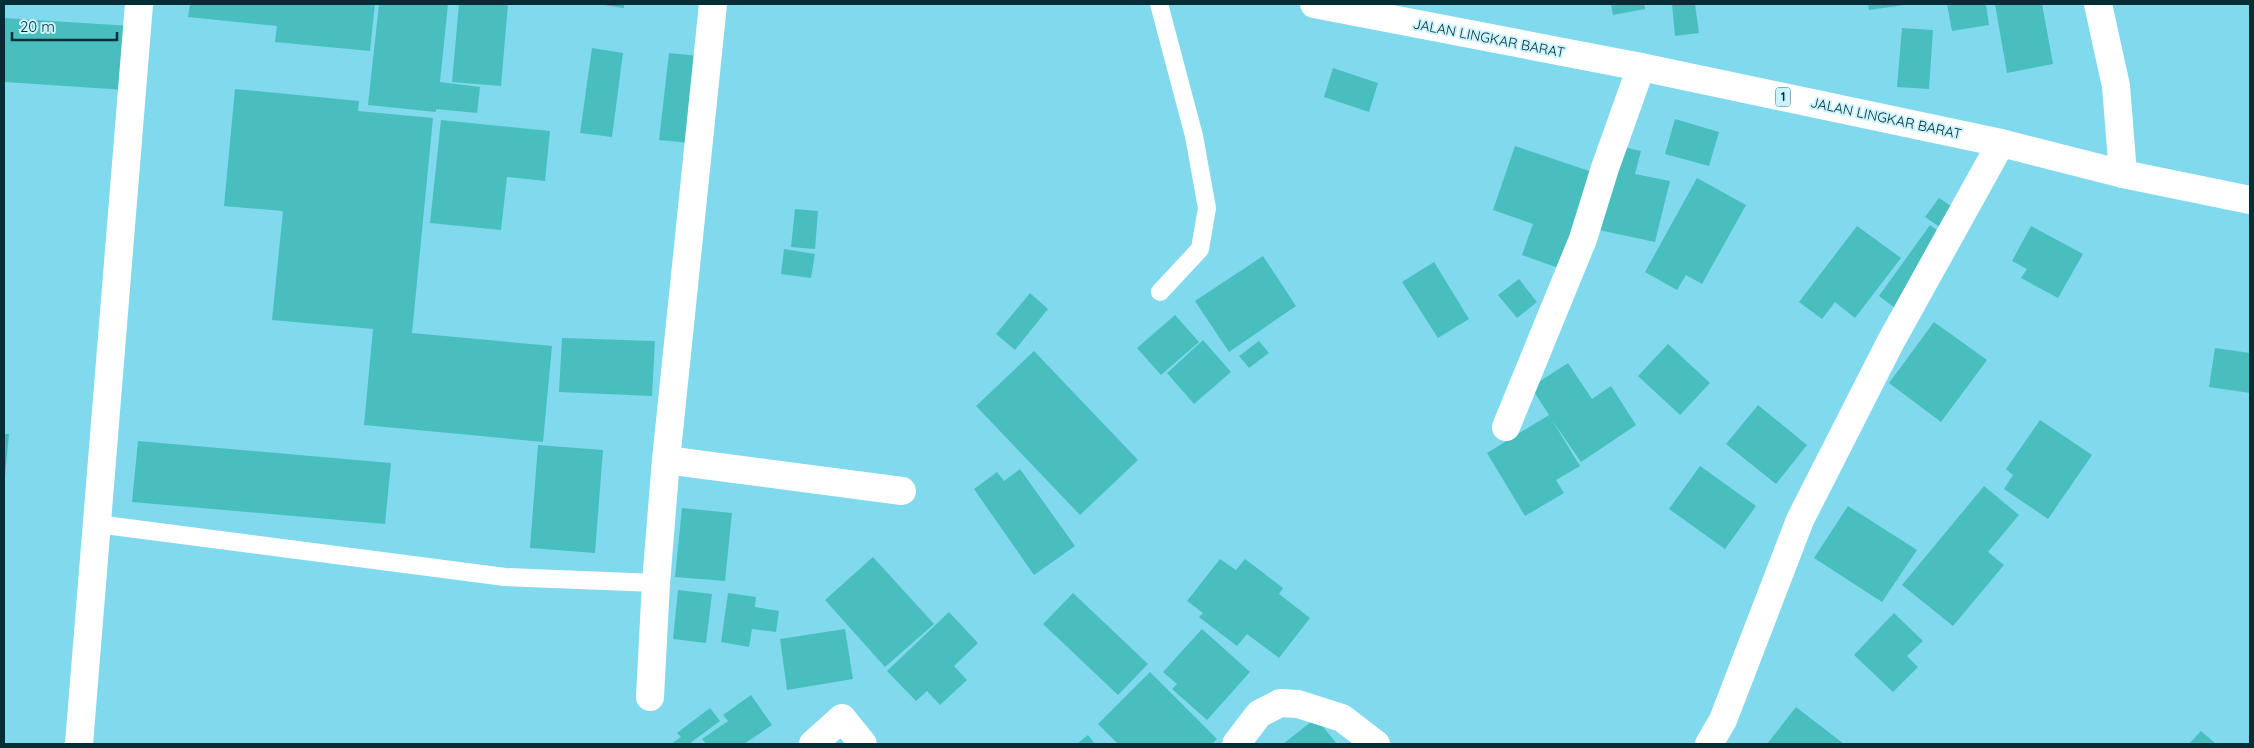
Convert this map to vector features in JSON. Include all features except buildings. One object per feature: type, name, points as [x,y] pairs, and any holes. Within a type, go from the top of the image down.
[{"type":"main road","points":[[79,744],[139,4]]},
{"type":"main road","points":[[650,697],[656,583],[666,460],[713,4]]},
{"type":"main road","name":"JALAN LINGKAR BARAT","points":[[1314,4],[1359,8],[1641,67],[2001,143],[2122,174],[2250,200]]},
{"type":"main road","points":[[2098,4],[2116,86],[2122,174]]},
{"type":"main road","points":[[1506,427],[1583,239],[1641,67]]},
{"type":"main road","points":[[1708,744],[1723,720],[1800,520],[1890,343],[2001,143]]},
{"type":"main road","points":[[666,460],[902,491]]},
{"type":"main road","points":[[1236,744],[1259,714],[1280,703],[1298,704],[1342,718],[1376,744]]},
{"type":"main road","points":[[813,744],[842,718],[863,744]]},
{"type":"lane","points":[[1159,4],[1194,136],[1206,208],[1200,249],[1160,292]]},
{"type":"lane","points":[[97,524],[505,577],[656,583]]}]
